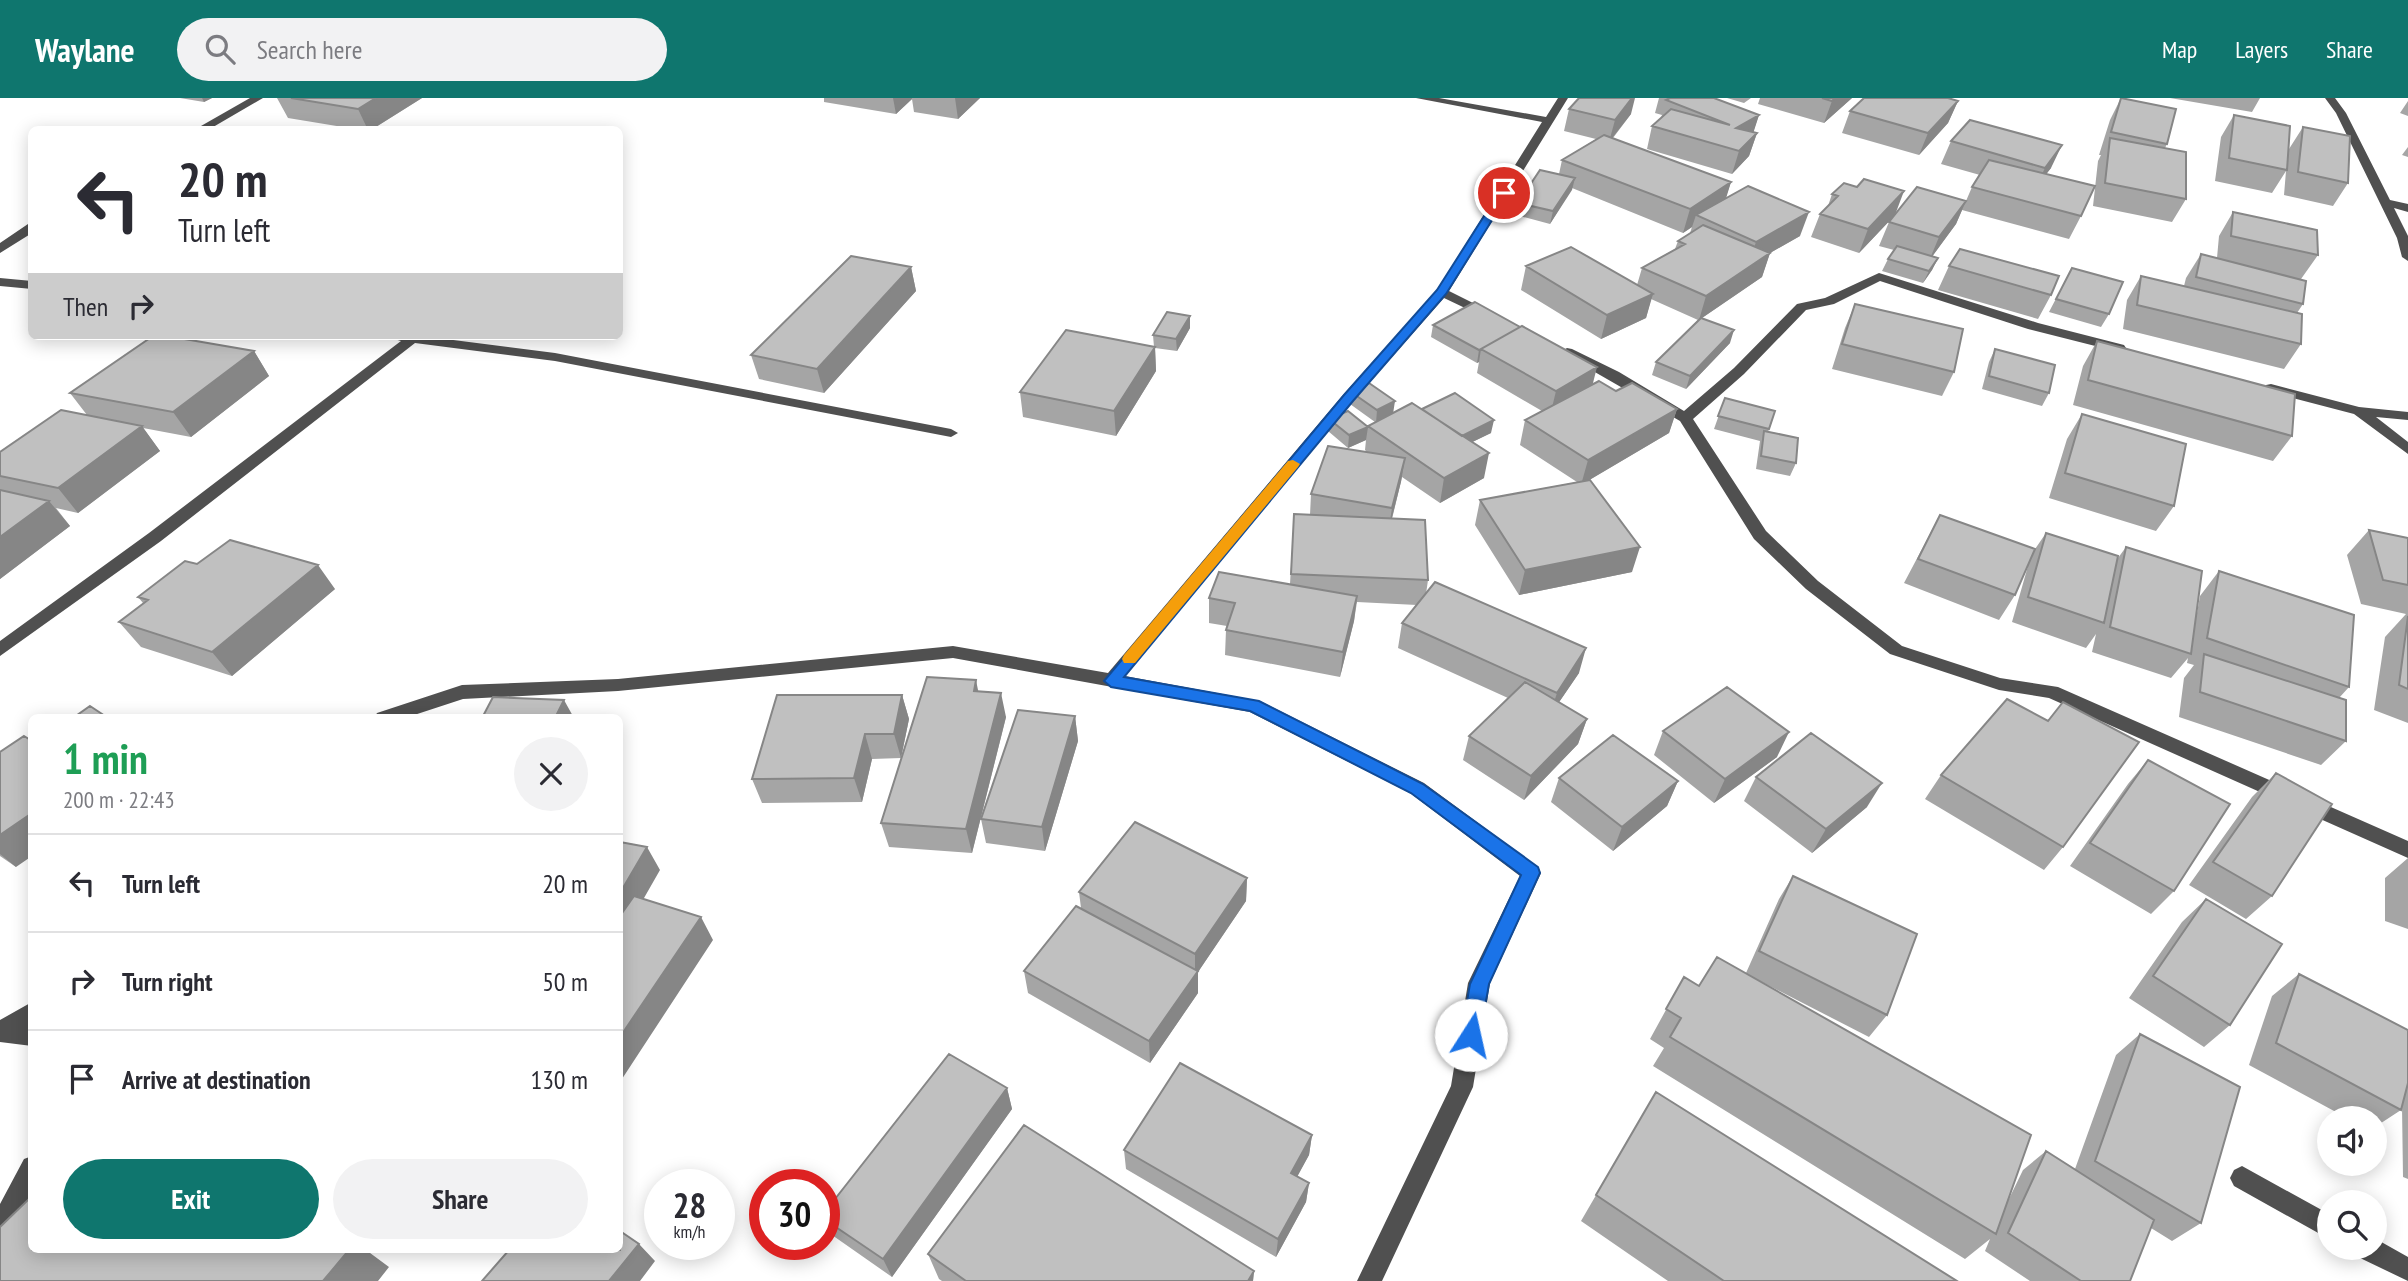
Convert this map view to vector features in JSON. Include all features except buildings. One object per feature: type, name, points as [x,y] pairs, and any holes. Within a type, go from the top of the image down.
[{"type":"street","points":[[206,126],[258,98]]},
{"type":"street","points":[[1421,98],[1546,120]]},
{"type":"street","points":[[1111,681],[1348,398],[1442,292],[1490,217],[1546,120],[1563,98]]},
{"type":"street","points":[[2330,98],[2342,113],[2403,238],[2408,257]]},
{"type":"street","points":[[2385,202],[2408,208]]},
{"type":"street","points":[[0,249],[28,230]]},
{"type":"street","points":[[1685,418],[1739,371],[1802,307],[1829,300],[1879,277],[2033,326],[2137,353]]},
{"type":"street","points":[[0,282],[28,285]]},
{"type":"street","points":[[1442,292],[1503,321]]},
{"type":"street","points":[[0,650],[155,537],[411,340],[555,357],[951,433]]},
{"type":"street","points":[[1552,345],[1614,374],[1685,418],[1760,536],[1812,585],[1896,650],[1999,684],[2052,692],[2408,850]]},
{"type":"street","points":[[2255,384],[2359,411],[2408,416]]},
{"type":"street","points":[[2359,411],[2408,449]]},
{"type":"street","points":[[395,714],[462,692],[618,685],[953,652],[1254,706],[1417,788],[1531,873],[1479,984],[1462,1087],[1369,1281]]},
{"type":"street","points":[[0,1032],[28,1014]]},
{"type":"street","points":[[0,1032],[28,1036]]},
{"type":"street","points":[[0,1229],[28,1175]]},
{"type":"street","points":[[2242,1178],[2317,1220]]},
{"type":"street","points":[[2387,1259],[2408,1270]]},
{"type":"slow traffic","points":[[1130,659],[1293,464]]},
{"type":"route","points":[[1471,1035],[1479,984],[1531,873],[1417,788],[1254,706],[1111,681],[1348,398],[1442,292],[1504,193]]}]
